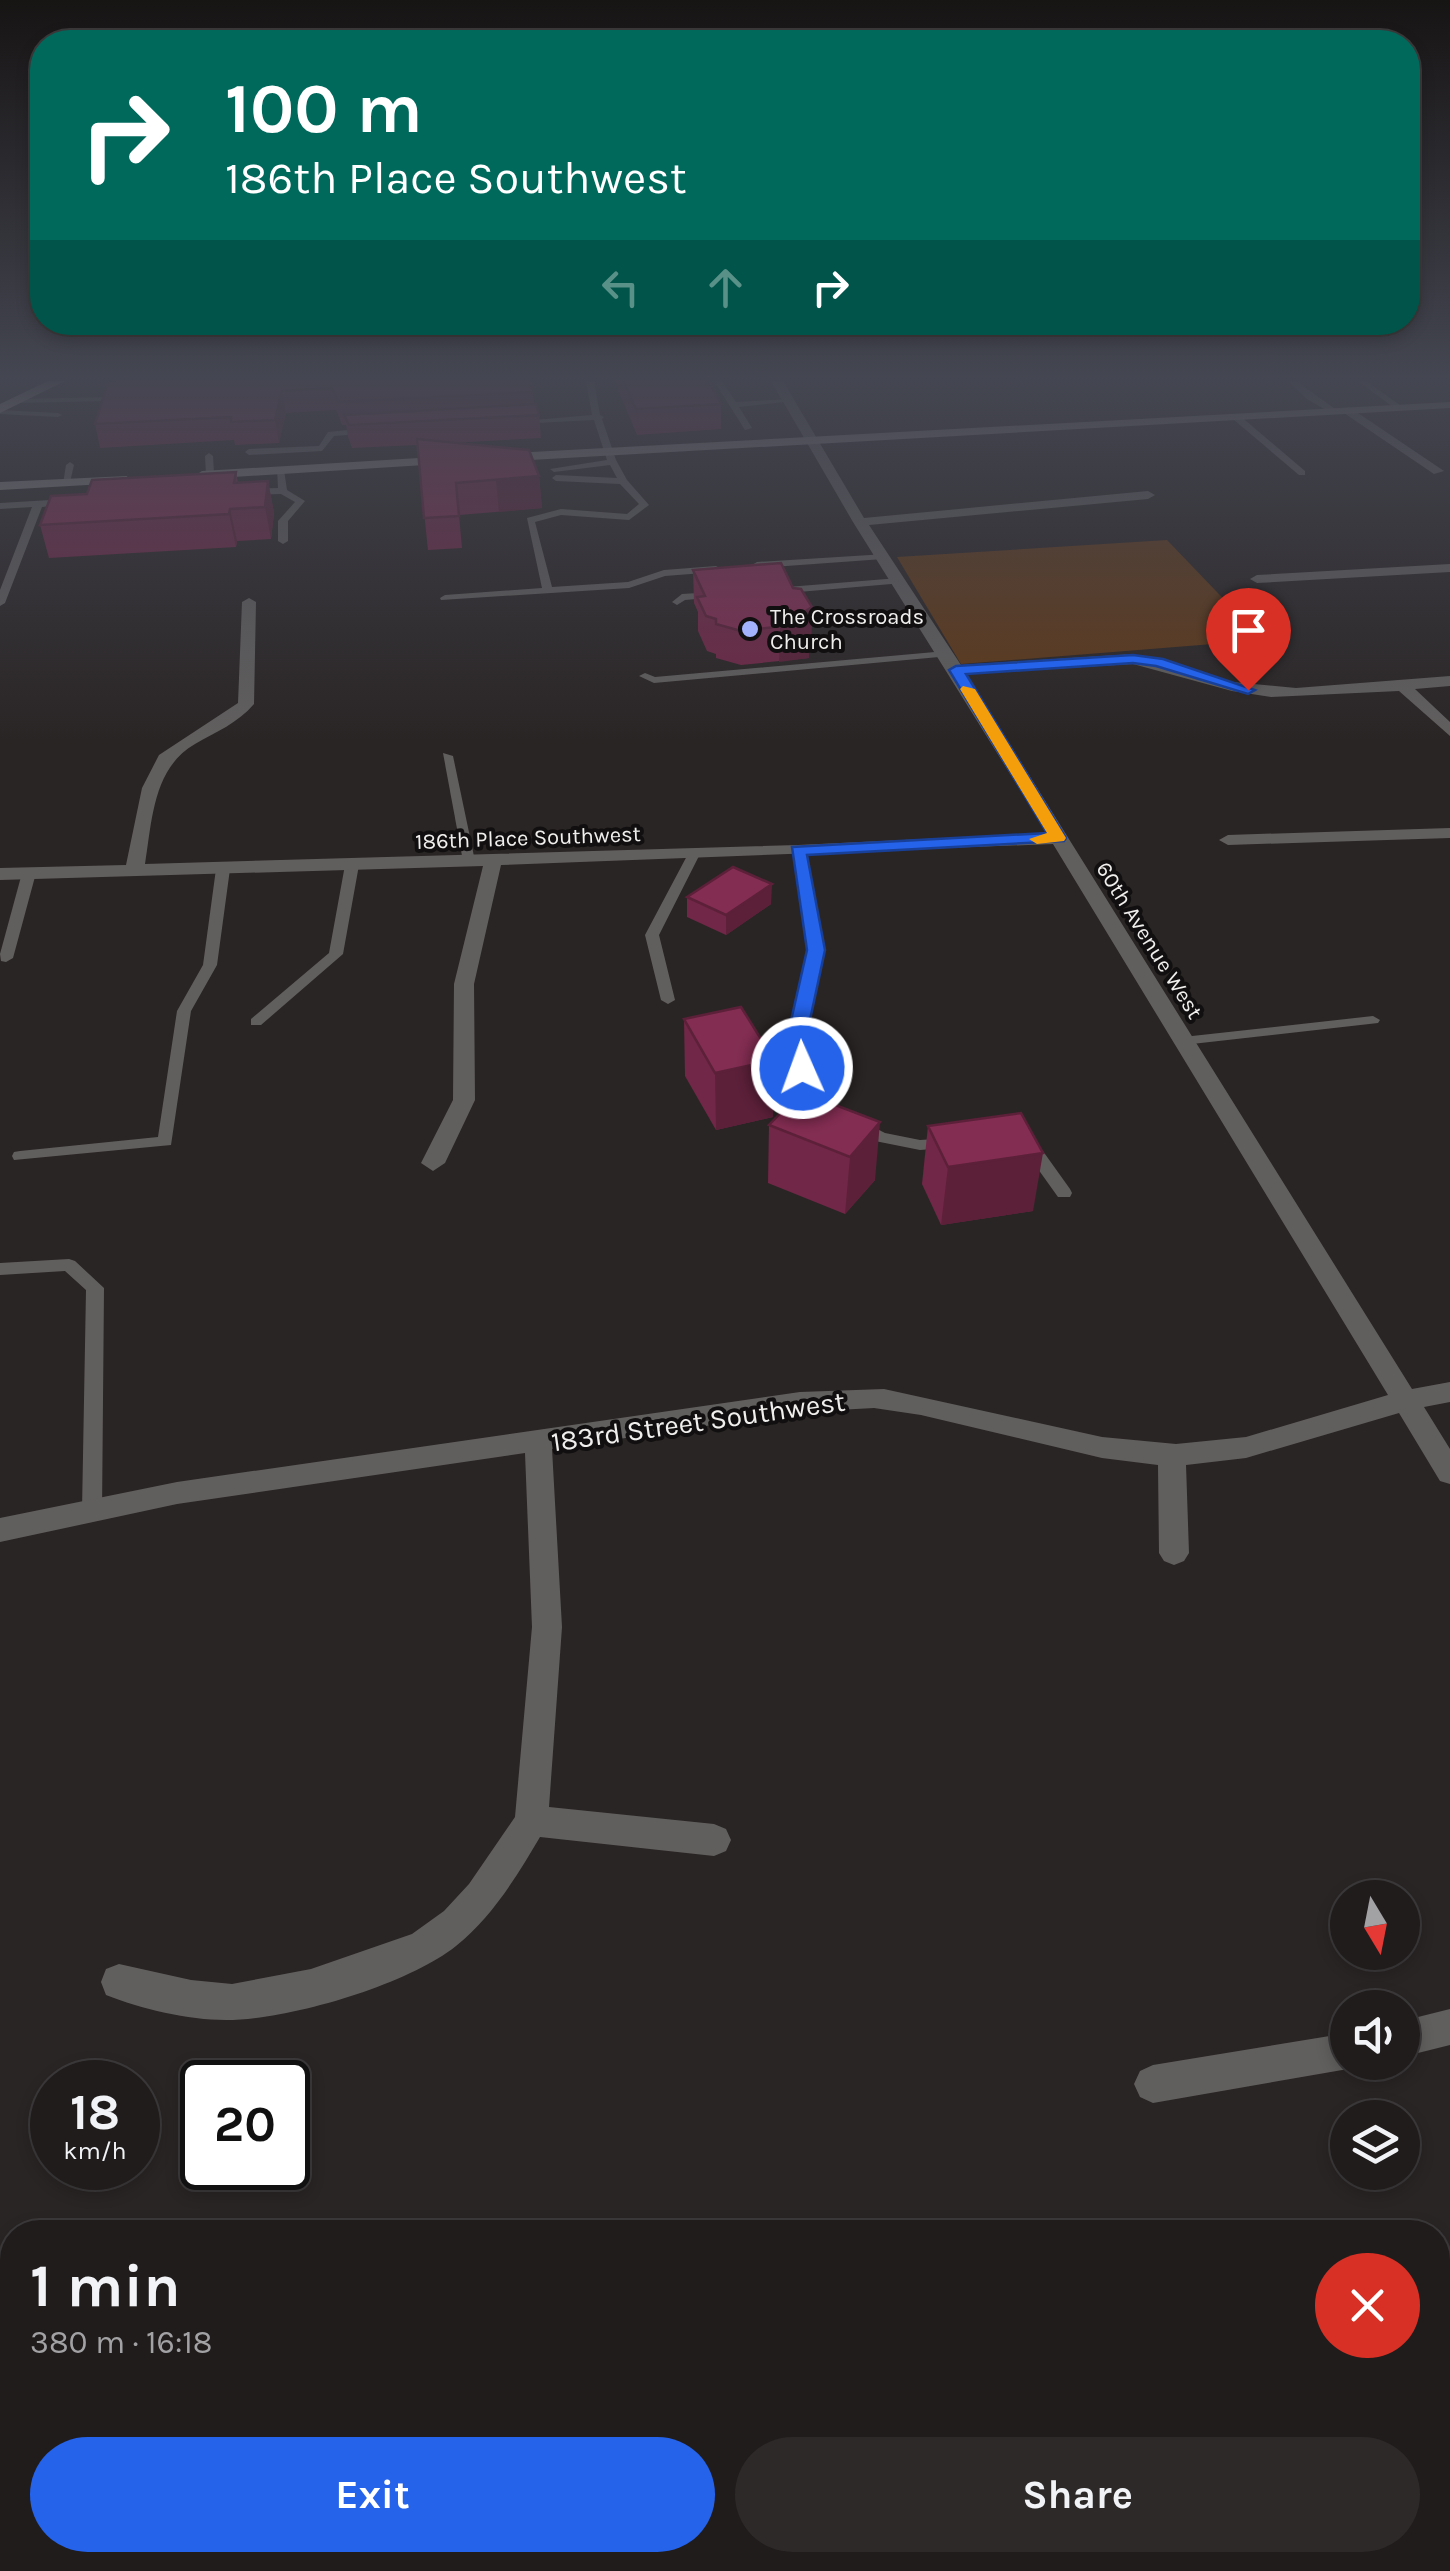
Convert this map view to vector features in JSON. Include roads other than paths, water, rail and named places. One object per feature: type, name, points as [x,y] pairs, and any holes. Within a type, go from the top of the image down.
[{"type":"street","name":"60th Avenue West","points":[[848,501],[952,662],[1450,1473]]},
{"type":"street","points":[[860,522],[1084,501]]},
{"type":"street","points":[[1257,579],[1450,568]]},
{"type":"street","points":[[134,872],[156,768],[173,750],[230,720],[246,704],[250,602]]},
{"type":"street","points":[[952,662],[1133,659],[1158,662],[1226,686],[1268,692],[1450,681]]},
{"type":"street","points":[[1402,685],[1450,731]]},
{"type":"street","points":[[1228,840],[1450,833]]},
{"type":"street","name":"186th Place Southwest","points":[[0,874],[798,851],[1058,838]]},
{"type":"street","points":[[433,1163],[464,1100],[464,984],[476,950],[493,860]]},
{"type":"street","name":"183rd Street Southwest","points":[[0,1530],[177,1493],[538,1444],[800,1402],[884,1399],[1113,1448],[1172,1455],[1237,1449],[1404,1398],[1450,1392]]},
{"type":"street","points":[[120,1982],[230,2002],[289,1991],[393,1961],[440,1937],[494,1882],[531,1821],[547,1627],[538,1444]]},
{"type":"street","points":[[1172,1455],[1174,1554]]},
{"type":"street","points":[[531,1821],[714,1840]]},
{"type":"street","points":[[1420,2034],[1450,2027]]},
{"type":"street","points":[[1153,2084],[1330,2054]]},
{"type":"lane","points":[[0,603],[47,501]]},
{"type":"lane","points":[[0,506],[89,501]]},
{"type":"lane","points":[[283,541],[283,521],[300,501]]},
{"type":"lane","points":[[548,591],[530,520],[561,512],[629,516],[644,505],[642,501]]},
{"type":"lane","points":[[743,566],[882,556]]},
{"type":"lane","points":[[444,598],[629,585],[664,573],[724,568]]},
{"type":"lane","points":[[754,592],[899,581]]},
{"type":"lane","points":[[677,602],[682,598],[736,594]]},
{"type":"lane","points":[[645,676],[654,680],[952,662]]},
{"type":"lane","points":[[446,756],[469,861]]},
{"type":"lane","points":[[798,851],[816,950],[797,1034],[802,1068],[838,1116],[880,1138],[920,1145],[973,1142]]},
{"type":"lane","points":[[668,1000],[652,935],[694,854]]},
{"type":"lane","points":[[256,1022],[336,954],[352,865]]},
{"type":"lane","points":[[20,1156],[165,1140],[184,1011],[210,964],[223,869]]},
{"type":"lane","points":[[6,958],[29,874]]},
{"type":"lane","points":[[1183,1041],[1372,1020]]},
{"type":"lane","points":[[1020,1136],[1035,1148],[1064,1194]]},
{"type":"lane","points":[[0,1269],[69,1265],[96,1288],[92,1511]]},
{"type":"place","name":"The Crossroads Church","points":[[750,629]]}]
